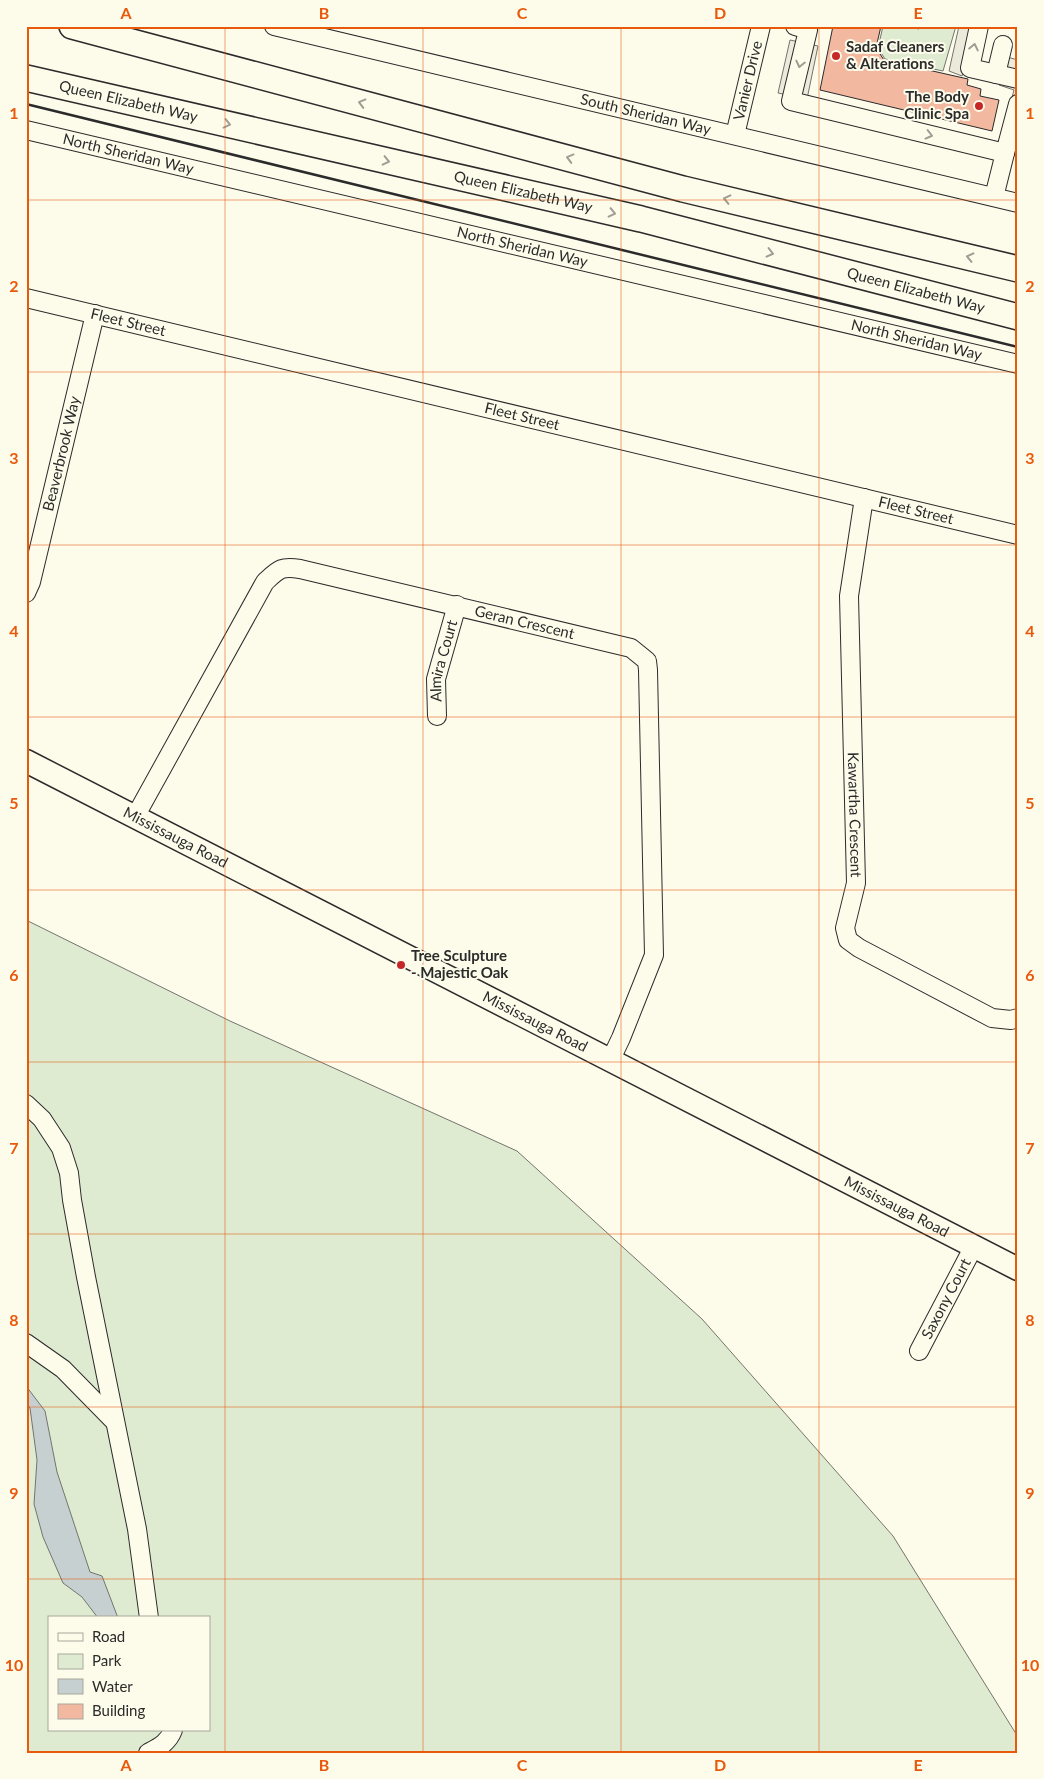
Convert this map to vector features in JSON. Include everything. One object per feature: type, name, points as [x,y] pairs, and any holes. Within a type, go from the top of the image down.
[{"type":"highway","points":[[72,26],[684,188],[1018,269]]},
{"type":"highway","name":"Queen Elizabeth Way","points":[[26,78],[641,220],[1018,317]]},
{"type":"main road","name":"Mississauga Road","points":[[26,761],[1018,1268]]},
{"type":"street","name":"South Sheridan Way","points":[[274,26],[1018,203]]},
{"type":"street","name":"Vanier Drive","points":[[735,135],[761,26]]},
{"type":"street","points":[[979,26],[970,68],[1018,78]]},
{"type":"street","points":[[803,27],[791,101],[1005,153]]},
{"type":"street","points":[[996,74],[1003,45]]},
{"type":"street","points":[[994,198],[1018,104]]},
{"type":"street","name":"North Sheridan Way","points":[[26,130],[1018,364]]},
{"type":"street","name":"Fleet Street","points":[[26,298],[1018,534]]},
{"type":"street","name":"Beaverbrook Way","points":[[26,593],[32,582],[95,314]]},
{"type":"street","name":"Kawartha Crescent","points":[[864,498],[849,596],[856,883],[845,928],[848,940],[859,948],[992,1018],[1011,1020],[1018,1018]]},
{"type":"street","name":"Geran Crescent","points":[[135,817],[265,582],[276,572],[287,567],[631,648],[647,661],[649,680],[654,955],[610,1061]]},
{"type":"street","name":"Almira Court","points":[[437,716],[436,679],[457,606]]},
{"type":"street","points":[[26,1104],[42,1119],[61,1148],[69,1173],[86,1277],[137,1529],[149,1616]]},
{"type":"street","name":"Saxony Court","points":[[919,1351],[974,1246]]},
{"type":"street","points":[[26,1343],[63,1369],[115,1422]]},
{"type":"street","points":[[148,1753],[169,1740],[172,1732]]},
{"type":"green space","points":[[883,26],[906,26],[919,29],[920,26],[956,26],[943,71],[885,59],[878,48]]},
{"type":"green space","points":[[26,920],[230,1021],[517,1151],[702,1319],[893,1536],[1018,1737],[1018,1753],[26,1753]]},
{"type":"shaded area","points":[[959,26],[976,26],[962,76],[949,71]]},
{"type":"shaded area","points":[[790,40],[818,46],[807,99],[778,93]]},
{"type":"shaded area","points":[[1007,57],[1018,60],[1018,155],[998,149],[1014,90],[999,85]]},
{"type":"water","points":[[26,1386],[45,1411],[57,1472],[90,1572],[102,1576],[117,1616],[96,1616],[82,1597],[63,1583],[43,1537],[34,1504],[37,1460],[30,1408],[26,1403]]},
{"type":"building","points":[[833,26],[881,26],[876,48],[884,60],[968,79],[967,85],[981,89],[980,96],[999,100],[992,131],[820,90]]},
{"type":"wall","points":[[26,104],[1018,347]]},
{"type":"place","name":"Sadaf Cleaners & Alterations","points":[[836,56]]},
{"type":"place","name":"The Body Clinic Spa","points":[[979,106]]},
{"type":"place","name":"Tree Sculpture - Majestic Oak","points":[[401,965]]}]
